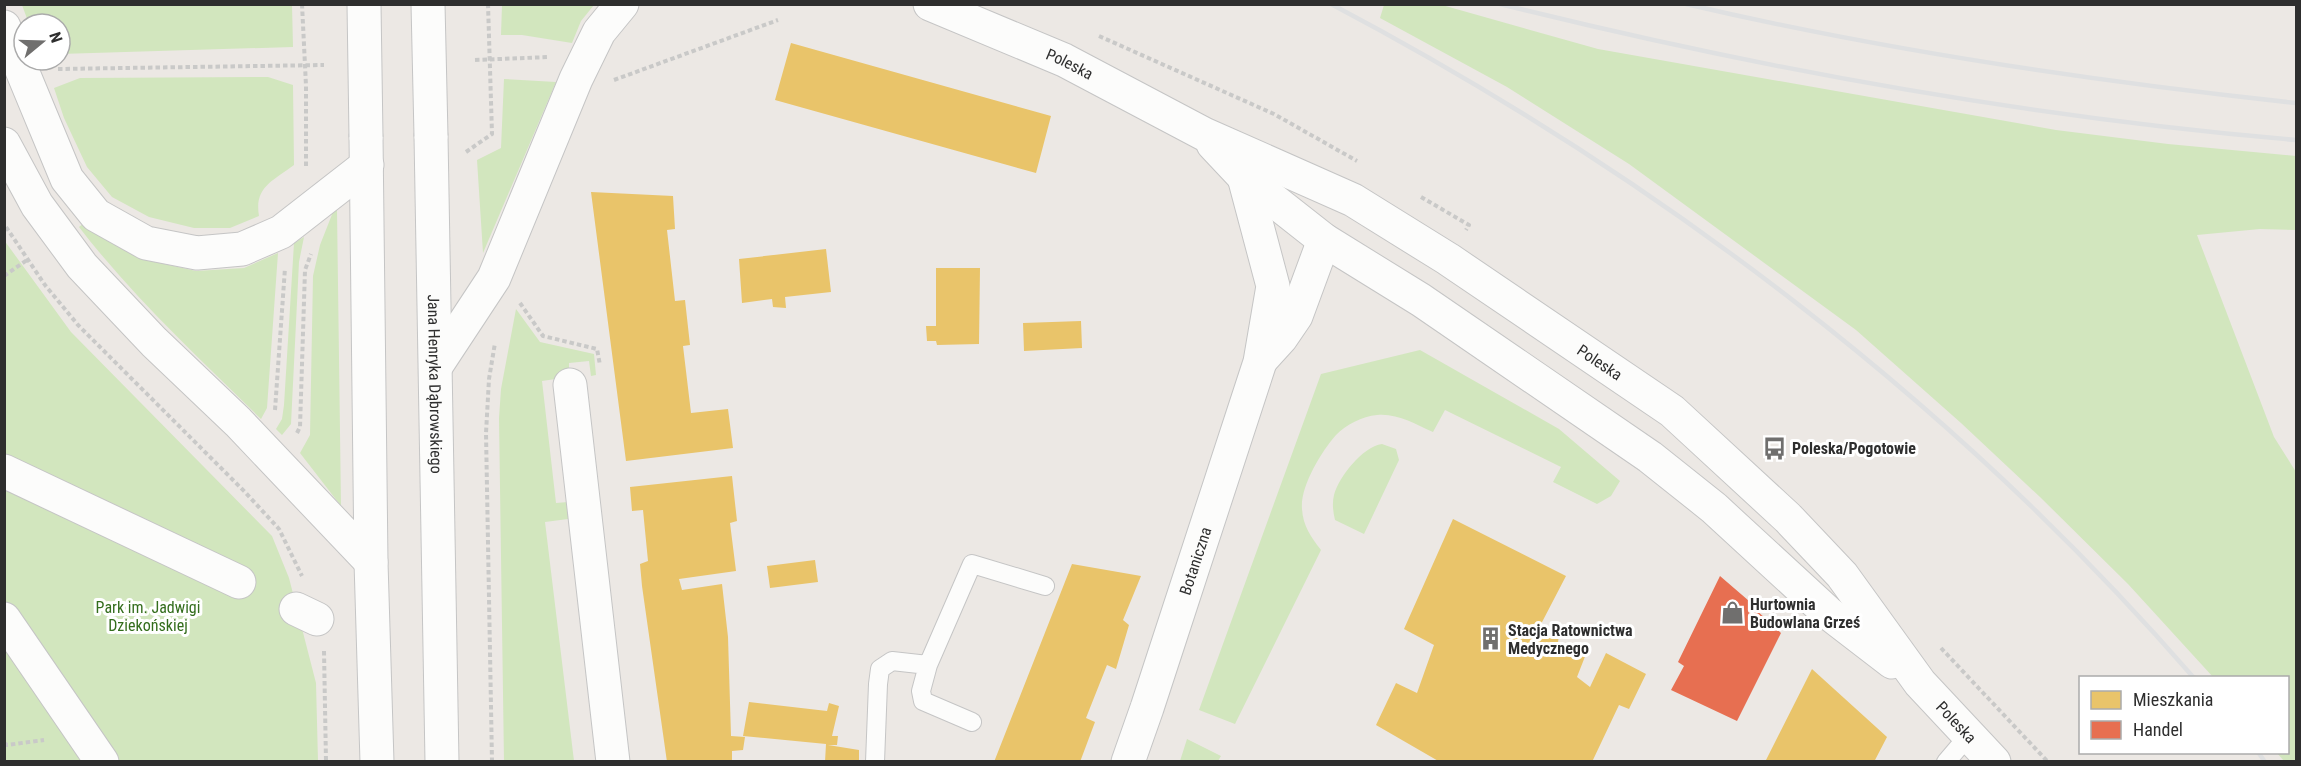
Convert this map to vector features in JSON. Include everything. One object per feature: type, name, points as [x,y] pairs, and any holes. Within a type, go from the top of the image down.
[{"type":"main road","points":[[364,4],[377,762]]},
{"type":"main road","name":"Jana Henryka Dąbrowskiego","points":[[428,4],[442,762]]},
{"type":"main road","points":[[436,366],[494,278],[582,66],[599,32],[622,4]]},
{"type":"main road","name":"Poleska","points":[[930,4],[1064,60],[1204,134],[1353,200],[1448,259],[1672,411],[1788,518],[1834,567],[1920,683],[1994,762]]},
{"type":"main road","points":[[4,27],[67,178],[96,214],[146,243],[197,253],[242,249],[281,232],[308,211],[366,151]]},
{"type":"main road","name":"Poleska","points":[[1204,134],[1244,177],[1324,240],[1421,300],[1650,457],[1714,508],[1827,612],[1920,683]]},
{"type":"main road","points":[[4,144],[37,205],[82,266],[372,562]]},
{"type":"main road","name":"Botaniczna","points":[[1128,762],[1260,362],[1273,285],[1244,177]]},
{"type":"main road","name":"Botaniczna","points":[[1273,285],[1324,240],[1353,200]]},
{"type":"main road","name":"Botaniczna","points":[[1260,362],[1296,316],[1324,240]]},
{"type":"main road","points":[[570,385],[614,762]]},
{"type":"main road","points":[[4,471],[239,582]]},
{"type":"main road","points":[[4,619],[102,762]]},
{"type":"lane","points":[[972,722],[924,701],[921,691],[928,665],[972,564],[1045,586]]},
{"type":"lane","points":[[875,762],[880,669],[892,660],[928,665]]},
{"type":"lane","points":[[1946,762],[1969,735]]},
{"type":"path","points":[[4,224],[27,260],[85,333],[223,470],[264,451],[289,449],[300,427],[304,270],[321,230],[299,194],[306,167],[302,4]]},
{"type":"path","points":[[465,152],[492,134],[488,4]]},
{"type":"path","points":[[475,60],[551,57],[582,66],[609,82],[778,20]]},
{"type":"path","points":[[1089,32],[1274,114],[1367,166]]},
{"type":"path","points":[[24,75],[44,69],[324,65]]},
{"type":"path","points":[[299,173],[306,167]]},
{"type":"path","points":[[1418,196],[1469,225]]},
{"type":"path","points":[[245,492],[264,451],[276,407],[287,247],[281,232]]},
{"type":"path","points":[[4,276],[27,260]]},
{"type":"path","points":[[522,305],[543,336]]},
{"type":"path","points":[[492,762],[486,433],[489,379],[497,332]]},
{"type":"path","points":[[1935,641],[2048,762]]},
{"type":"green space","points":[[502,4],[594,5],[581,21],[572,43],[522,35],[501,35]]},
{"type":"green space","points":[[22,5],[292,5],[293,47],[72,54],[72,12],[25,12]]},
{"type":"green space","points":[[1384,5],[1442,5],[1598,49],[2056,130],[2168,144],[2296,156],[2296,230],[2260,229],[2197,235],[2274,437],[2296,472],[2296,761],[2284,761],[2278,754],[2289,754],[2289,676],[2212,676],[2128,584],[2040,497],[1856,330],[1629,164],[1507,87],[1380,18]]},
{"type":"green space","points":[[268,77],[293,85],[294,165],[262,191],[258,206],[259,216],[230,228],[194,228],[149,217],[112,197],[87,167],[64,118],[54,88],[80,78]]},
{"type":"green space","points":[[504,79],[556,82],[483,253],[477,160],[501,148]]},
{"type":"green space","points":[[337,210],[341,506],[300,453],[310,435],[313,276],[320,245],[333,212]]},
{"type":"green space","points":[[84,223],[142,259],[196,271],[244,268],[278,253],[267,408],[261,419],[121,278],[79,227]]},
{"type":"green space","points":[[304,237],[299,262],[291,424],[282,435],[276,429],[282,419],[284,405],[294,243]]},
{"type":"green space","name":"Park im. Jadwigi Dziekońskiej","points":[[4,240],[71,332],[272,536],[289,578],[316,683],[318,761],[5,761]]},
{"type":"green space","points":[[516,309],[540,342],[594,354],[596,375],[591,376],[589,361],[569,363],[569,377],[542,381],[556,503],[568,502],[568,519],[545,522],[574,761],[504,762],[499,418],[501,389]]},
{"type":"green space","points":[[1420,350],[1559,429],[1620,481],[1611,496],[1597,504],[1553,482],[1561,467],[1445,410],[1433,432],[1406,420],[1384,415],[1366,417],[1349,425],[1330,442],[1308,480],[1302,500],[1304,521],[1321,550],[1235,724],[1199,710],[1321,374]]},
{"type":"green space","points":[[1382,444],[1396,449],[1399,460],[1364,534],[1335,520],[1333,498],[1352,464],[1374,446]]},
{"type":"green space","points":[[1187,739],[1221,756],[1218,761],[1180,761]]},
{"type":"building: Mieszkania","points":[[791,43],[1051,116],[1036,173],[775,100]]},
{"type":"building: Mieszkania","points":[[591,192],[673,196],[675,229],[667,230],[675,301],[685,300],[690,345],[683,346],[691,413],[728,409],[733,448],[626,461]]},
{"type":"building: Mieszkania","points":[[826,249],[831,292],[785,297],[786,308],[773,307],[772,299],[742,303],[739,259]]},
{"type":"building: Mieszkania","points":[[936,268],[980,268],[979,344],[937,345],[936,341],[927,341],[926,326],[936,326]]},
{"type":"building: Mieszkania","points":[[1081,321],[1082,348],[1024,351],[1023,323]]},
{"type":"building: Mieszkania","points":[[732,476],[737,521],[730,523],[736,571],[679,579],[682,590],[722,584],[728,637],[731,736],[745,737],[743,750],[732,751],[732,762],[667,762],[642,586],[640,564],[648,561],[643,510],[632,511],[630,487]]},
{"type":"building: Mieszkania","name":"Stacja Ratownictwa Medycznego","points":[[1453,519],[1566,576],[1540,626],[1559,635],[1558,642],[1586,654],[1577,677],[1590,687],[1606,653],[1646,674],[1629,709],[1619,705],[1592,762],[1440,762],[1376,725],[1396,683],[1417,693],[1434,645],[1404,629]]},
{"type":"building: Mieszkania","points":[[815,560],[818,582],[770,588],[767,566]]},
{"type":"building: Mieszkania","points":[[1072,564],[1141,576],[1123,620],[1129,625],[1116,669],[1107,665],[1086,718],[1095,722],[1080,762],[994,762]]},
{"type":"building: Mieszkania","points":[[1812,669],[1887,737],[1874,762],[1765,762]]},
{"type":"building: Mieszkania","points":[[749,702],[827,711],[829,703],[839,706],[832,736],[838,736],[837,745],[828,745],[859,750],[859,762],[825,762],[826,744],[743,736]]},
{"type":"building: Handel","points":[[1720,576],[1756,607],[1754,608],[1781,633],[1737,721],[1671,690],[1684,666],[1678,662]]},
{"type":"railway","points":[[1331,4],[1451,71],[1569,142],[1683,219],[1794,301],[1900,388],[2003,479],[2101,576],[2192,676]]},
{"type":"railway","points":[[1500,4],[1598,28],[1796,70],[1895,88],[2095,118],[2296,140]]},
{"type":"railway","points":[[1686,4],[1837,36],[1990,63],[2142,85],[2296,103]]},
{"type":"railway","points":[[2259,754],[2265,762]]},
{"type":"place","name":"Poleska/Pogotowie","points":[[1774,448]]},
{"type":"place","name":"Hurtownia Budowlana Grześ","points":[[1732,613]]},
{"type":"place","name":"Stacja Ratownictwa Medycznego","points":[[1490,639]]}]
